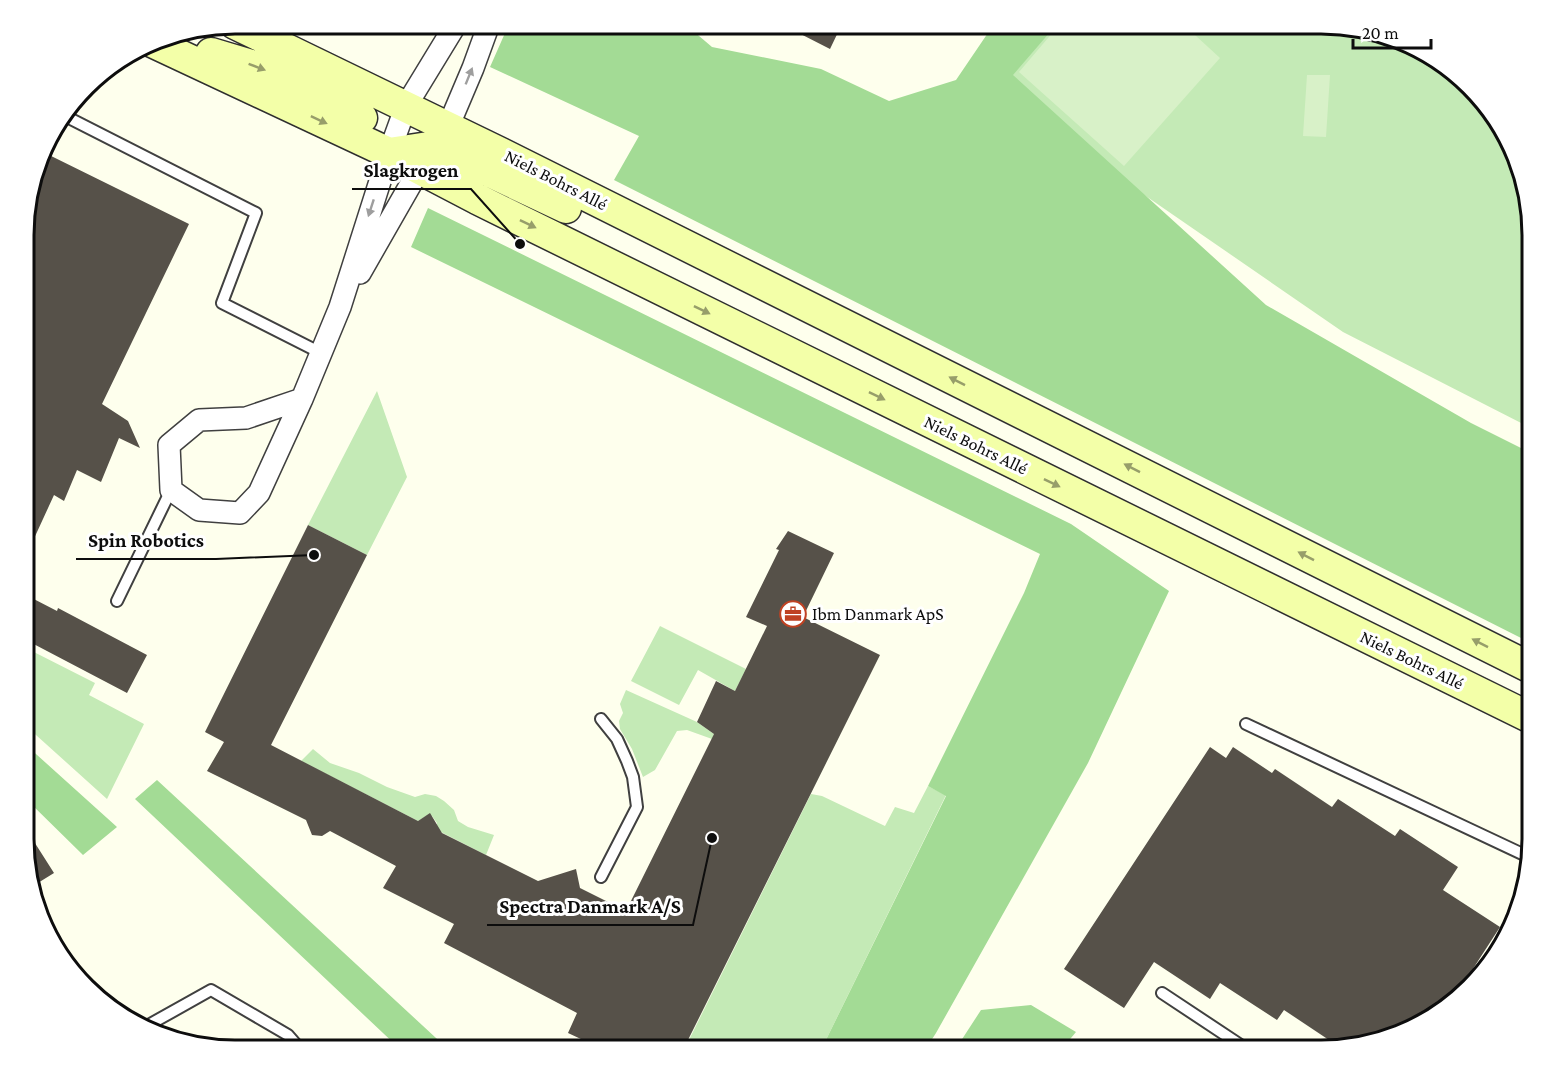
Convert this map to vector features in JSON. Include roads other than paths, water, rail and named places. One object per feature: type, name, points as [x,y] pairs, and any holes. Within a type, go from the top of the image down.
[{"type":"street","name":"Niels Bohrs Allé","points":[[259,35],[406,106],[434,147],[477,199],[1522,714]]},
{"type":"street","points":[[302,399],[246,418],[200,420],[168,446],[171,490],[199,510],[240,513],[259,493],[302,399],[340,307],[406,106],[449,35]]},
{"type":"street","points":[[340,307],[434,147],[473,68],[485,35]]},
{"type":"street","points":[[176,43],[258,67],[392,143],[434,147]]},
{"type":"street","name":"Niels Bohrs Allé","points":[[165,47],[392,143],[434,147],[718,261],[1522,663]]},
{"type":"lane","points":[[72,119],[256,213],[222,303],[321,353]]},
{"type":"lane","points":[[117,601],[171,490]]},
{"type":"lane","points":[[601,719],[617,739],[627,760],[633,777],[637,807],[602,877]]},
{"type":"lane","points":[[1246,724],[1522,854]]},
{"type":"lane","points":[[154,1022],[211,990],[292,1039]]},
{"type":"lane","points":[[1162,993],[1233,1040]]},
{"type":"place","name":"Slagkrogen","points":[[520,244]]},
{"type":"place","name":"Spin Robotics","points":[[314,555]]},
{"type":"place","name":"Ibm Danmark ApS","points":[[793,614]]},
{"type":"place","name":"Spectra Danmark A/S","points":[[712,838]]}]
